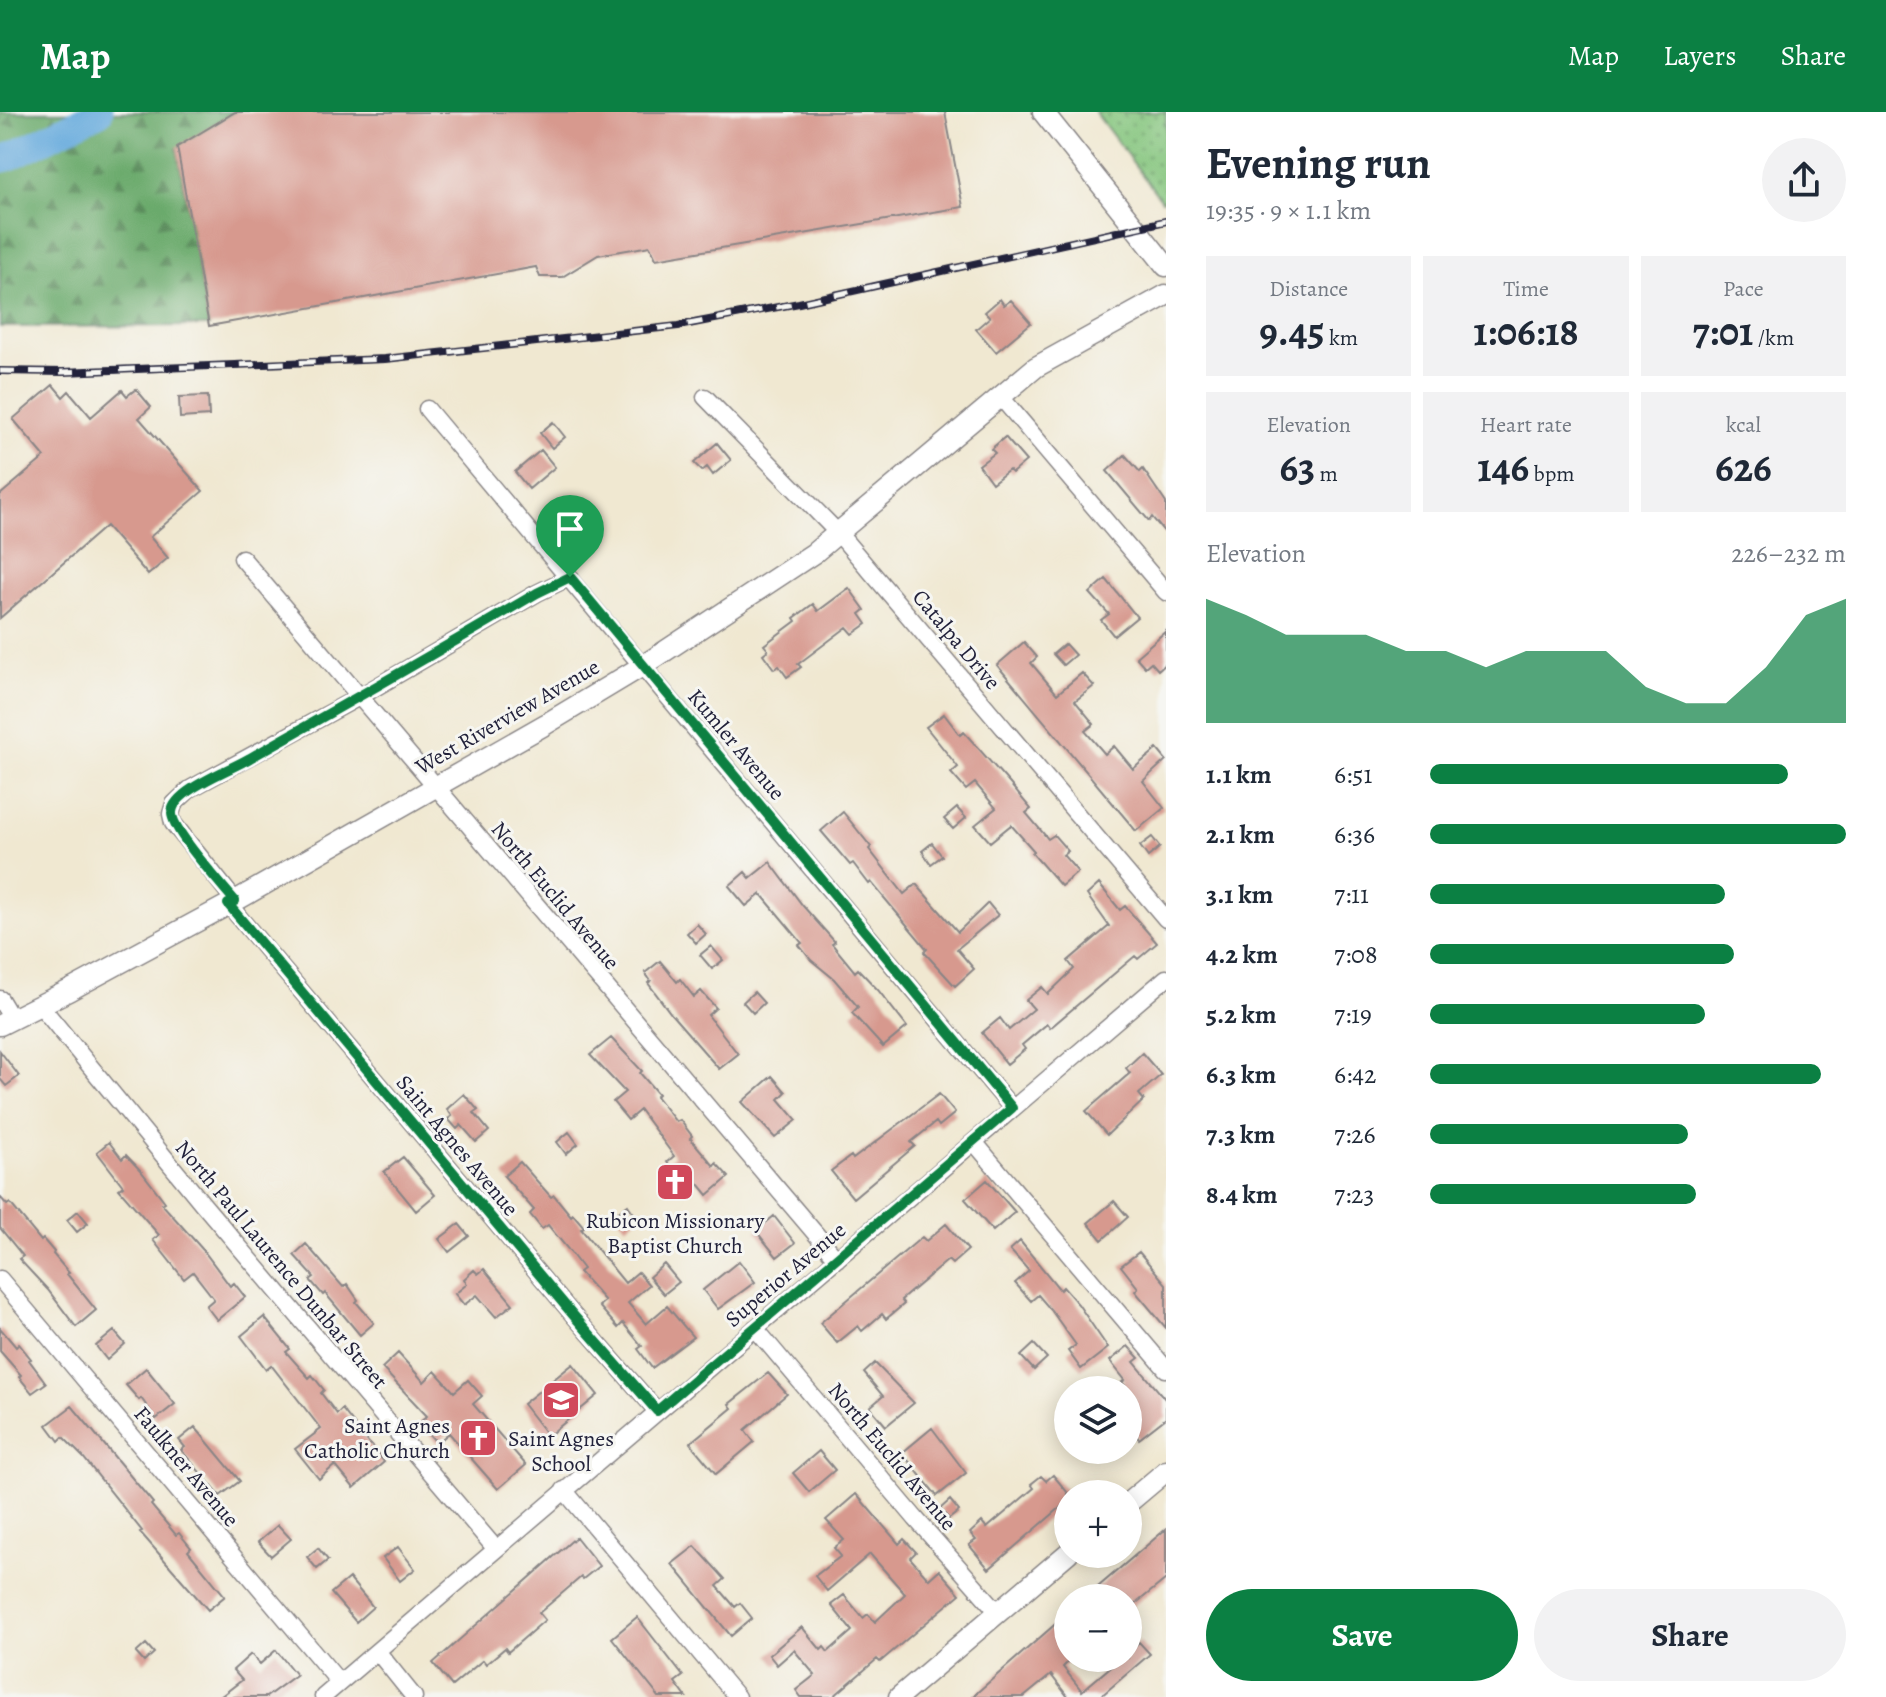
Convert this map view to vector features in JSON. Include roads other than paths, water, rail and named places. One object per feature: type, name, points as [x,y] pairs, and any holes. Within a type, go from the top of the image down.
[{"type":"street","points":[[1043,112],[1166,266]]},
{"type":"street","name":"West Riverview Avenue","points":[[6,1022],[231,902],[644,665],[839,534],[1036,367],[1166,295]]},
{"type":"street","points":[[1000,396],[1166,592]]},
{"type":"street","name":"Catalpa Drive","points":[[705,397],[839,534],[1166,919]]},
{"type":"street","name":"Kumler Avenue","points":[[427,409],[1012,1108]]},
{"type":"street","name":"North Euclid Avenue","points":[[242,558],[837,1259]]},
{"type":"street","points":[[359,697],[537,593],[570,577]]},
{"type":"street","name":"Saint Agnes Avenue","points":[[359,697],[190,789],[174,804],[171,814],[173,823],[231,902],[554,1293],[657,1411]]},
{"type":"street","name":"Superior Avenue","points":[[323,1697],[1166,978]]},
{"type":"street","points":[[0,999],[6,1022]]},
{"type":"street","name":"North Paul Laurence Dunbar Street","points":[[40,1005],[202,1203],[495,1548]]},
{"type":"street","points":[[974,1142],[1166,1369]]},
{"type":"street","name":"Faulkner Avenue","points":[[0,1279],[339,1682]]},
{"type":"street","name":"North Euclid Avenue","points":[[755,1328],[998,1612]]},
{"type":"street","points":[[1142,1491],[1166,1471]]},
{"type":"street","points":[[564,1490],[737,1697]]},
{"type":"street","points":[[912,1693],[998,1612],[1054,1565]]},
{"type":"street","points":[[377,1651],[414,1697]]},
{"type":"waterway","points":[[0,159],[99,112]]},
{"type":"railway","points":[[0,371],[63,372],[385,359],[678,326],[799,303],[1166,221]]},
{"type":"place","name":"Rubicon Missionary Baptist Church","points":[[675,1182]]},
{"type":"place","name":"Saint Agnes School","points":[[561,1400]]},
{"type":"place","name":"Saint Agnes Catholic Church","points":[[478,1438]]}]
